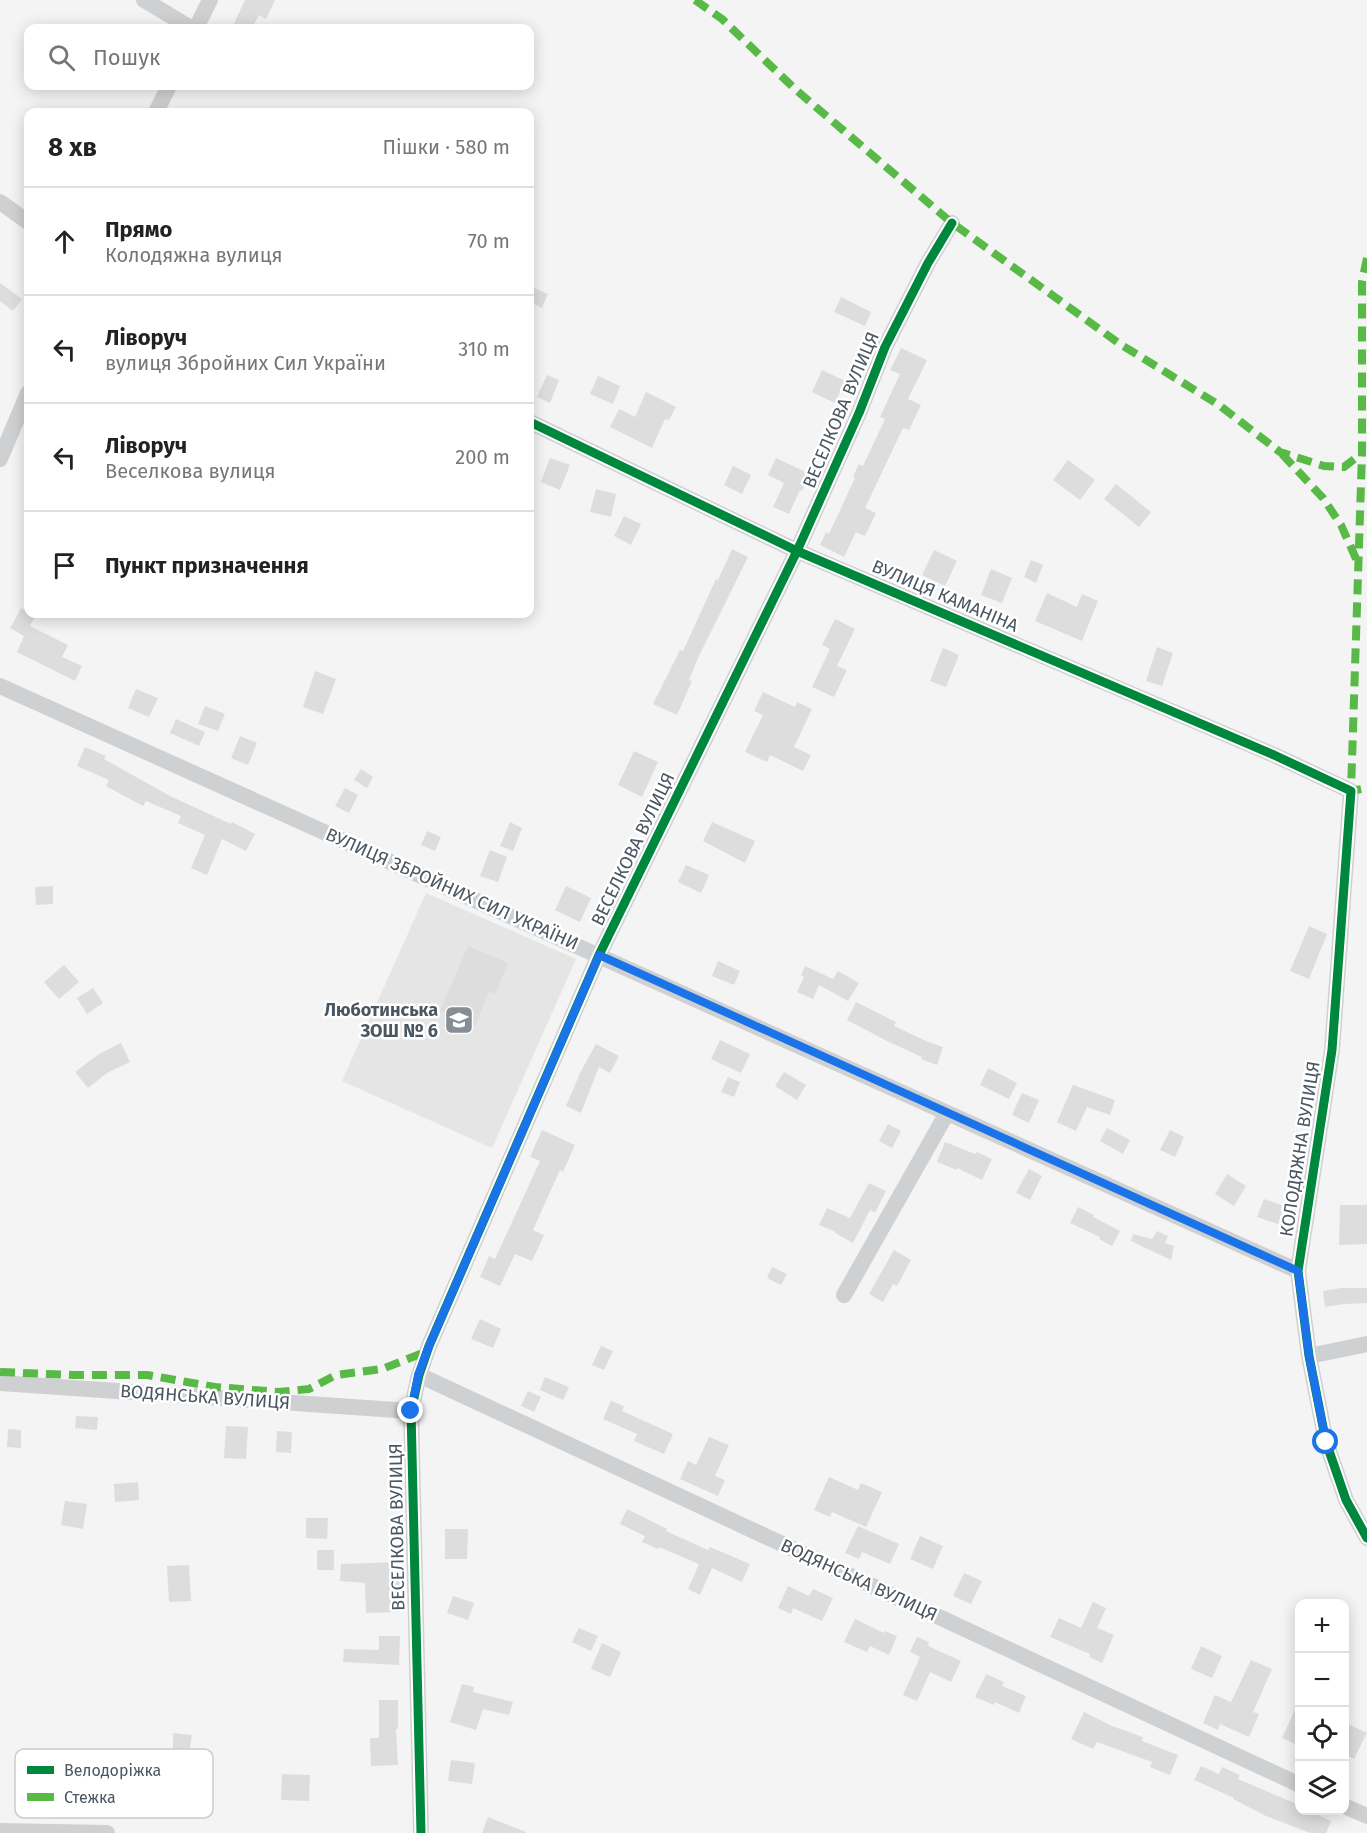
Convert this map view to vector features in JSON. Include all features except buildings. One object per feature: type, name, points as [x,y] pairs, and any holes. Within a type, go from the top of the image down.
[{"type":"street","points":[[144,0],[184,24]]},
{"type":"street","points":[[198,24],[210,0]]},
{"type":"street","points":[[158,108],[167,90]]},
{"type":"street","points":[[0,202],[24,219]]},
{"type":"street","name":"ВЕСЕЛКОВА ВУЛИЦЯ","points":[[421,1833],[411,1411],[418,1375],[599,955],[797,550],[859,413],[885,347],[928,263],[952,223]]},
{"type":"street","points":[[0,459],[24,402]]},
{"type":"street","name":"ВУЛИЦЯ КАМАНІНА","points":[[534,424],[797,550],[1274,755],[1351,791]]},
{"type":"street","name":"ВУЛИЦЯ ЗБРОЙНИХ СИЛ УКРАЇНИ","points":[[0,686],[1298,1271]]},
{"type":"street","name":"КОЛОДЯЖНА ВУЛИЦЯ","points":[[1351,791],[1332,1050],[1298,1271],[1309,1356],[1326,1442],[1346,1500],[1367,1538]]},
{"type":"street","points":[[844,1295],[947,1113]]},
{"type":"street","points":[[1309,1356],[1367,1344]]},
{"type":"street","name":"ВОДЯНСЬКА ВУЛИЦЯ","points":[[418,1375],[1295,1783]]},
{"type":"street","name":"ВОДЯНСЬКА ВУЛИЦЯ","points":[[0,1383],[411,1411]]},
{"type":"street","points":[[1349,1808],[1367,1816]]},
{"type":"street","points":[[0,1831],[107,1833]]},
{"type":"shaded area","name":"Люботинська ЗОШ № 6","points":[[426,893],[576,959],[492,1148],[342,1081]]},
{"type":"marked path","points":[[695,0],[722,19],[796,90],[952,223],[1120,344],[1219,405],[1280,452],[1324,466],[1344,467],[1362,453]]},
{"type":"marked path","points":[[1367,258],[1362,282],[1362,453],[1351,791],[1367,788]]},
{"type":"marked path","points":[[1282,454],[1323,498],[1341,525],[1357,561]]},
{"type":"marked path","points":[[0,1372],[147,1375],[215,1387],[279,1392],[309,1389],[336,1375],[382,1369],[423,1353],[427,1348]]},
{"type":"cycle path","points":[[421,1833],[411,1411],[419,1375],[429,1346],[599,955],[797,551],[859,413],[885,347],[928,263],[952,223]]},
{"type":"cycle path","points":[[534,424],[797,551],[1274,755],[1351,791],[1332,1050],[1298,1271],[1309,1356],[1326,1442],[1346,1500],[1367,1538]]},
{"type":"place","name":"Люботинська ЗОШ № 6","points":[[459,1020]]},
{"type":"route","points":[[411,1411],[418,1375],[429,1346],[599,955],[1298,1271],[1309,1356],[1326,1442]]}]
